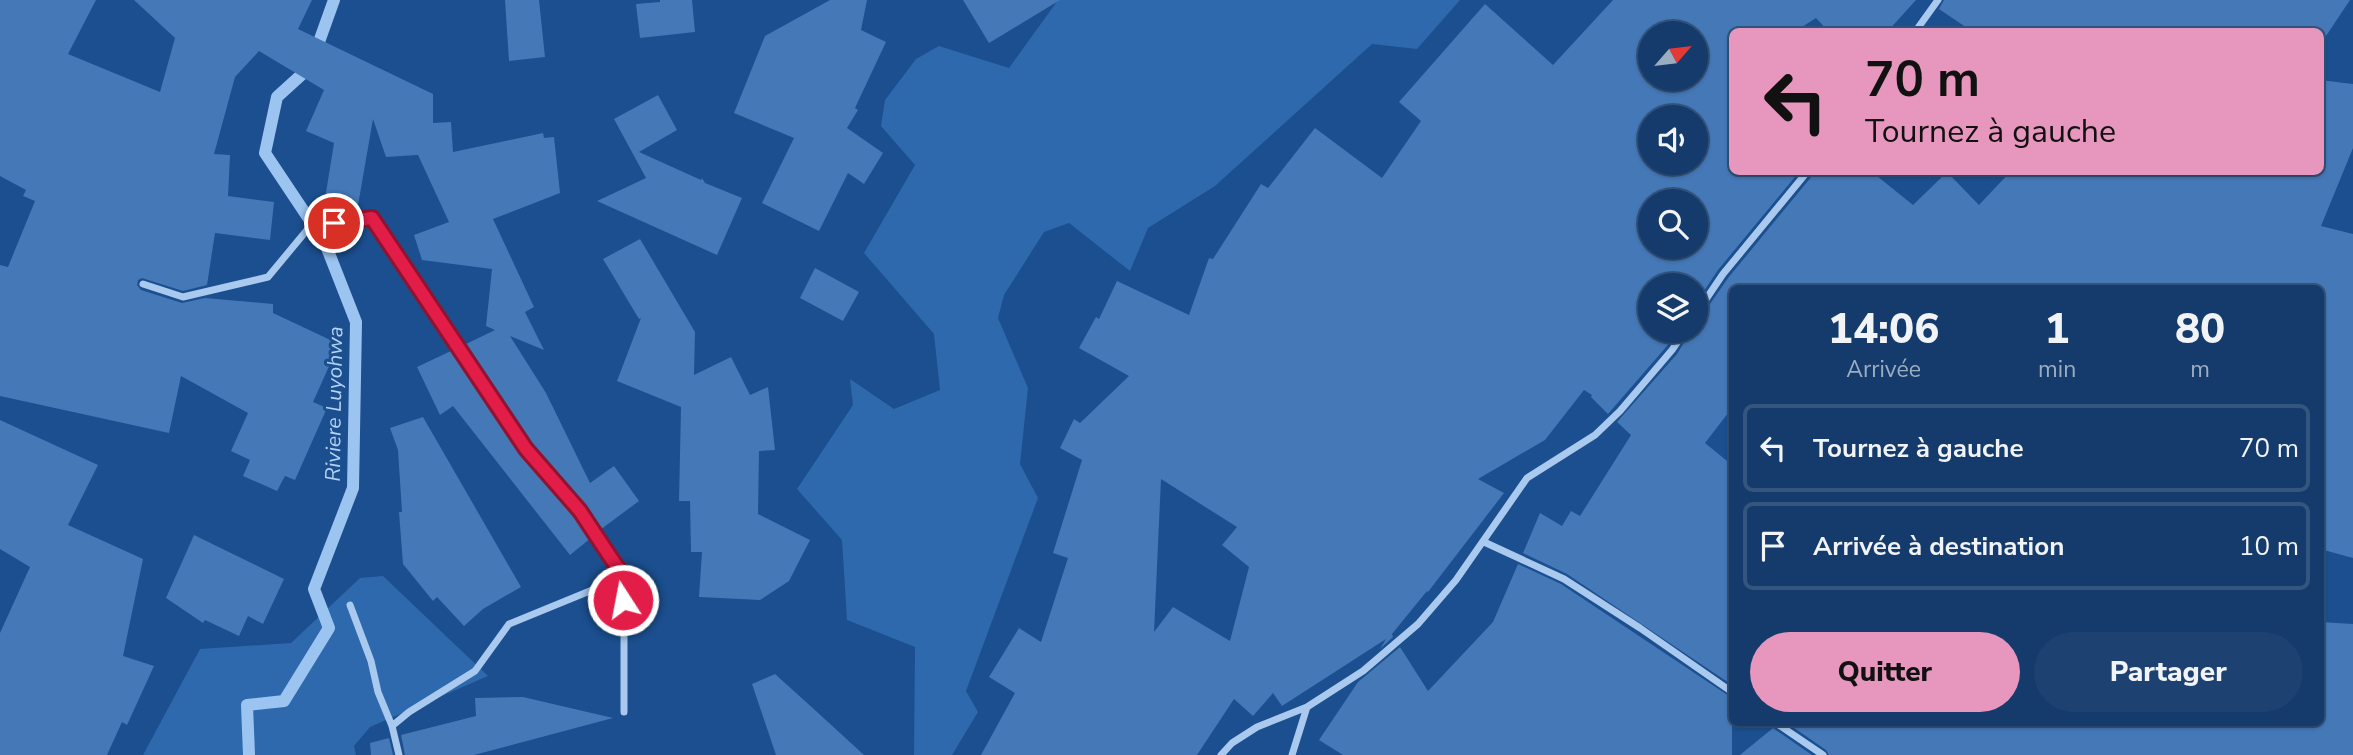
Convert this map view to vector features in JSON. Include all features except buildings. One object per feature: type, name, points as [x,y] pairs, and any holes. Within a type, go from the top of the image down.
[{"type":"street","points":[[1918,28],[1938,0]]},
{"type":"street","points":[[1708,296],[1723,274],[1805,175]]},
{"type":"street","points":[[143,284],[183,297],[268,276],[312,224],[372,218],[526,449],[580,511],[624,577],[624,712]]},
{"type":"street","points":[[1221,755],[1232,743],[1257,727],[1307,707],[1363,671],[1418,624],[1456,580],[1527,478],[1595,435],[1620,411],[1677,343]]},
{"type":"street","points":[[1484,542],[1564,579],[1729,690]]},
{"type":"street","points":[[392,726],[475,671],[509,624],[624,577]]},
{"type":"street","points":[[350,605],[371,661],[377,692],[392,726],[399,755]]},
{"type":"street","points":[[1292,755],[1307,707]]},
{"type":"street","points":[[1780,726],[1822,755]]},
{"type":"shaded area","points":[[1058,0],[1460,0],[1417,49],[1372,44],[1215,186],[1148,228],[1130,271],[1069,223],[1044,232],[1004,295],[998,318],[1028,388],[1020,464],[1038,498],[966,691],[978,712],[952,755],[914,755],[915,647],[847,620],[842,540],[797,489],[853,405],[850,379],[894,409],[940,390],[934,334],[864,253],[915,165],[881,126],[885,100],[916,59],[939,46],[1009,68]]},
{"type":"shaded area","points":[[383,576],[488,676],[370,727],[354,746],[356,755],[143,755],[200,649],[291,643],[360,578]]},
{"type":"waterway","name":"Riviere Luyohwa","points":[[249,755],[247,705],[284,701],[329,628],[314,589],[353,488],[356,322],[325,243],[265,153],[277,97],[310,67],[334,0]]},
{"type":"route","points":[[334,223],[372,218],[526,449],[580,511],[624,577],[623,600]]}]
